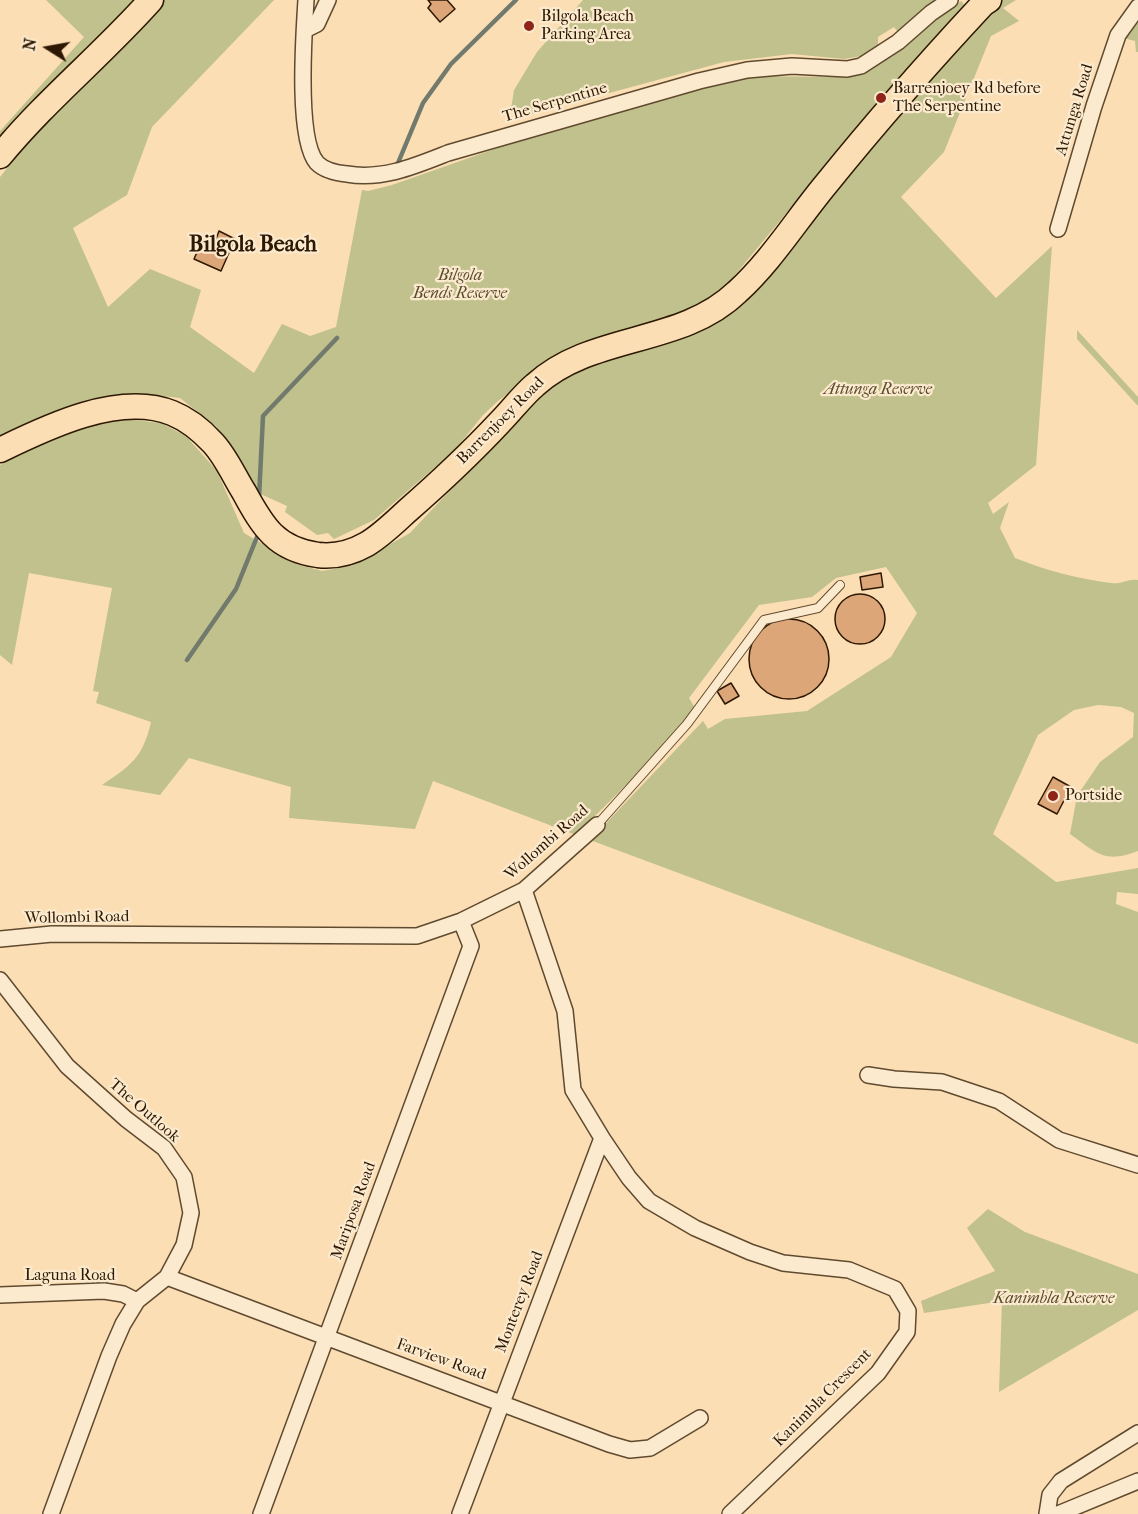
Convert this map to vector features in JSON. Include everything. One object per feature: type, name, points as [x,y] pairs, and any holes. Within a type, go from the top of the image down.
[{"type":"main road","points":[[0,156],[44,107],[152,0]]},
{"type":"main road","name":"Barrenjoey Road","points":[[0,450],[38,431],[99,412],[141,407],[171,412],[190,423],[213,443],[264,527],[279,542],[318,555],[340,554],[358,548],[380,535],[429,492],[535,384],[556,368],[589,352],[660,332],[702,317],[736,294],[767,260],[825,184],[914,79],[989,0]]},
{"type":"street","name":"The Serpentine","points":[[306,0],[304,115],[312,155],[321,166],[333,172],[376,176],[411,167],[448,153],[728,74],[770,67],[847,69],[861,66],[898,42],[931,13],[950,0]]},
{"type":"street","points":[[305,30],[317,24],[328,0]]},
{"type":"street","name":"Attunga Road","points":[[1059,229],[1094,106],[1118,35],[1138,7]]},
{"type":"street","name":"Wollombi Road","points":[[0,939],[52,934],[417,936],[461,921],[524,890],[597,825]]},
{"type":"street","name":"Kanimbla Crescent","points":[[524,890],[565,1011],[573,1090],[629,1178],[649,1201],[695,1228],[783,1263],[849,1270],[895,1289],[908,1311],[907,1332],[878,1373],[730,1514]]},
{"type":"street","name":"Mariposa Road","points":[[261,1514],[471,946],[461,921]]},
{"type":"street","name":"The Outlook","points":[[0,981],[67,1066],[126,1119],[164,1148],[184,1177],[191,1213],[184,1245],[167,1277],[137,1301],[123,1324],[51,1514]]},
{"type":"street","points":[[868,1075],[942,1082],[999,1101],[1059,1140],[1138,1165]]},
{"type":"street","name":"Monterey Road","points":[[460,1514],[602,1138]]},
{"type":"street","name":"Farview Road","points":[[167,1277],[630,1450],[650,1448],[700,1418]]},
{"type":"street","name":"Laguna Road","points":[[0,1295],[104,1291],[123,1294],[137,1301]]},
{"type":"street","points":[[1047,1514],[1050,1495],[1061,1481],[1138,1433]]},
{"type":"street","points":[[1058,1514],[1138,1481]]},
{"type":"lane","name":"Wollombi Road","points":[[597,825],[687,724],[764,620],[819,608],[840,585]]},
{"type":"green space","points":[[46,0],[136,0],[0,141],[0,131],[84,37]]},
{"type":"green space","name":"Bilgola Bends Reserve","points":[[162,0],[274,0],[152,127],[127,195],[73,228],[108,307],[150,269],[201,290],[190,327],[254,373],[282,324],[310,336],[336,327],[362,190],[368,191],[392,185],[503,146],[715,82],[744,76],[843,77],[874,67],[961,1],[966,6],[848,139],[725,287],[685,312],[568,349],[498,401],[483,415],[455,450],[374,520],[334,539],[328,533],[317,535],[285,512],[287,506],[256,492],[216,426],[180,398],[144,394],[100,401],[0,438],[0,177],[47,118]]},
{"type":"green space","points":[[583,0],[938,0],[898,32],[894,27],[878,37],[878,47],[862,56],[844,59],[792,54],[724,62],[513,119],[515,112],[511,109],[514,90],[537,52]]},
{"type":"green space","name":"Attunga Reserve","points":[[1001,0],[1016,0],[1003,8],[1019,21],[991,36],[944,152],[901,197],[996,298],[1052,246],[1036,465],[988,503],[993,514],[1009,502],[1000,528],[1015,558],[1086,579],[1114,583],[1138,580],[1138,851],[1117,856],[1101,855],[1070,834],[1077,796],[1100,762],[1133,737],[1134,713],[1121,707],[1098,705],[1074,710],[1038,735],[993,834],[1056,882],[1138,868],[1138,894],[1117,892],[1116,904],[1138,912],[1138,1044],[590,840],[703,721],[708,729],[725,719],[807,711],[891,657],[917,613],[886,567],[836,578],[812,597],[759,605],[689,698],[698,713],[576,835],[433,781],[415,829],[289,818],[291,787],[189,758],[160,795],[102,785],[134,760],[144,744],[151,722],[96,703],[99,692],[93,691],[112,588],[29,573],[12,665],[0,655],[0,465],[44,441],[81,425],[125,419],[161,423],[186,436],[217,471],[244,533],[297,564],[322,571],[351,566],[410,533],[533,402],[585,364],[735,312],[861,154]]},
{"type":"green space","points":[[1138,16],[1138,52],[1136,52],[1135,41],[1123,38]]},
{"type":"green space","points":[[1077,330],[1138,397],[1138,406],[1077,339]]},
{"type":"green space","name":"Kanimbla Reserve","points":[[988,1209],[1025,1232],[1138,1274],[1138,1310],[999,1392],[1002,1301],[924,1313],[921,1301],[995,1271],[967,1228]]},
{"type":"building","points":[[428,0],[447,0],[455,9],[440,22],[428,8],[431,4]]},
{"type":"building","points":[[219,231],[235,239],[221,271],[194,259],[205,234],[216,239]]},
{"type":"building","points":[[881,573],[883,587],[862,590],[860,577]]},
{"type":"building","points":[[865,594],[878,601],[884,609],[884,629],[878,637],[870,643],[855,644],[842,637],[836,629],[835,614],[842,601],[850,595]]},
{"type":"building","points":[[781,619],[797,619],[811,625],[823,637],[829,651],[829,667],[823,681],[811,693],[797,699],[781,699],[767,693],[755,681],[749,667],[749,651],[755,637],[767,625]]},
{"type":"building","points":[[731,683],[739,696],[725,704],[717,691]]},
{"type":"building","points":[[1053,777],[1071,787],[1057,814],[1038,804]]},
{"type":"waterway","points":[[398,163],[423,103],[451,64],[516,0]]},
{"type":"waterway","points":[[259,498],[263,416],[337,338]]},
{"type":"waterway","points":[[187,660],[236,589],[257,537]]},
{"type":"place","name":"Bilgola Beach Parking Area","points":[[529,26]]},
{"type":"place","name":"Barrenjoey Rd before The Serpentine","points":[[881,98]]},
{"type":"place","name":"Portside","points":[[1053,796]]},
{"type":"district","name":"Bilgola Beach","points":[[253,246]]}]
